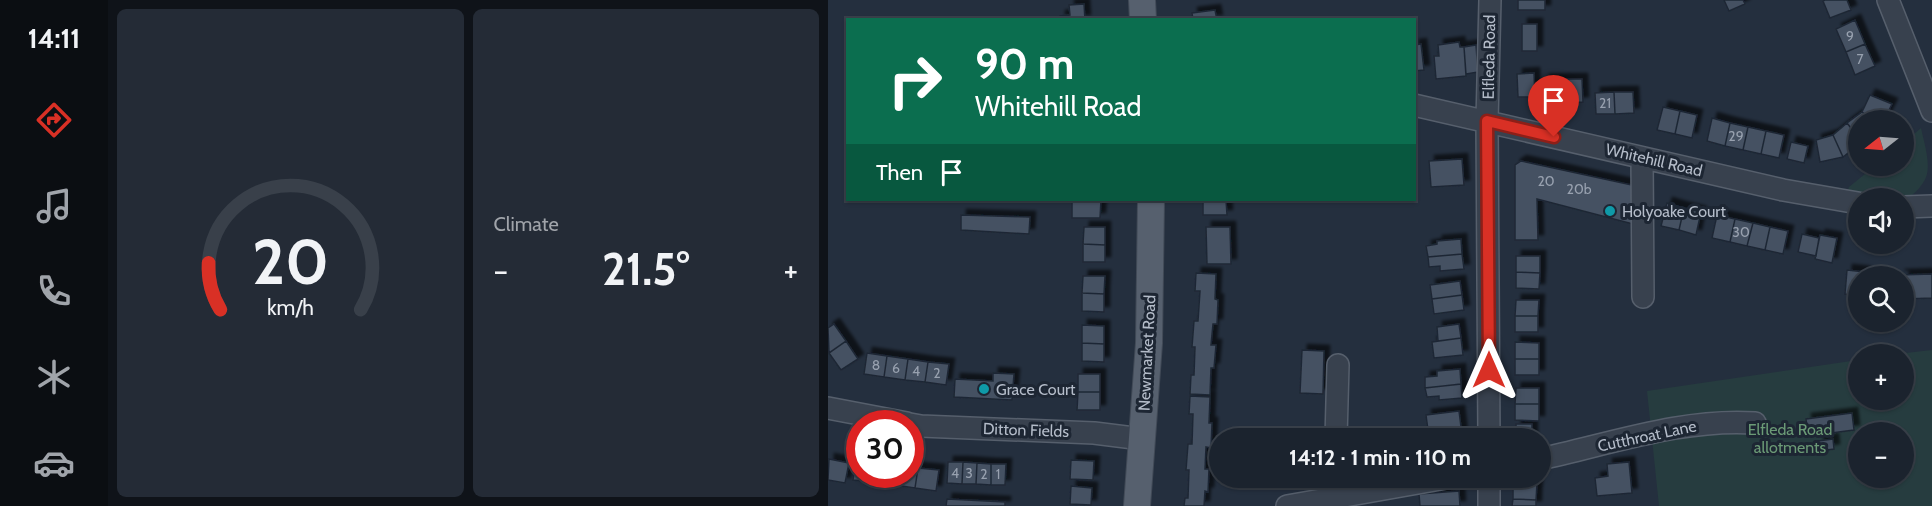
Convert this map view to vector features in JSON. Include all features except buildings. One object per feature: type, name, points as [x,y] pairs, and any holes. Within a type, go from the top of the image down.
[{"type":"main road","points":[[1142,0],[1143,18]]},
{"type":"main road","name":"Newmarket Road","points":[[1137,506],[1149,343],[1151,201]]},
{"type":"street","name":"Elfleda Road","points":[[1489,428],[1487,121],[1490,0]]},
{"type":"street","points":[[1888,0],[1932,111]]},
{"type":"street","name":"Whitehill Road","points":[[1416,105],[1783,190],[1848,201]]},
{"type":"street","points":[[1642,158],[1643,297]]},
{"type":"street","points":[[1914,207],[1932,206],[1932,201]]},
{"type":"street","points":[[1336,428],[1338,365]]},
{"type":"street","name":"Ditton Fields","points":[[828,408],[846,411]]},
{"type":"street","name":"Cutthroat Lane","points":[[1551,456],[1678,427],[1734,422],[1755,423]]},
{"type":"street","name":"Ditton Fields","points":[[924,426],[1094,433],[1142,439]]},
{"type":"street","points":[[1335,488],[1335,498]]},
{"type":"street","points":[[1292,506],[1391,488]]},
{"type":"street","points":[[1489,488],[1489,506]]},
{"type":"green space","points":[[1921,128],[1928,163],[1927,174],[1916,192],[1914,193],[1914,188],[1849,188],[1862,176],[1914,176],[1914,134]]},
{"type":"green space","name":"Elfleda Road allotments","points":[[1932,350],[1932,506],[1659,506],[1647,391],[1848,361],[1848,410],[1914,410],[1914,352]]},
{"type":"place","name":"Holyoake Court","points":[[1610,211]]},
{"type":"place","name":"Grace Court","points":[[984,389]]},
{"type":"route","points":[[1489,370],[1487,121],[1554,137]]}]
